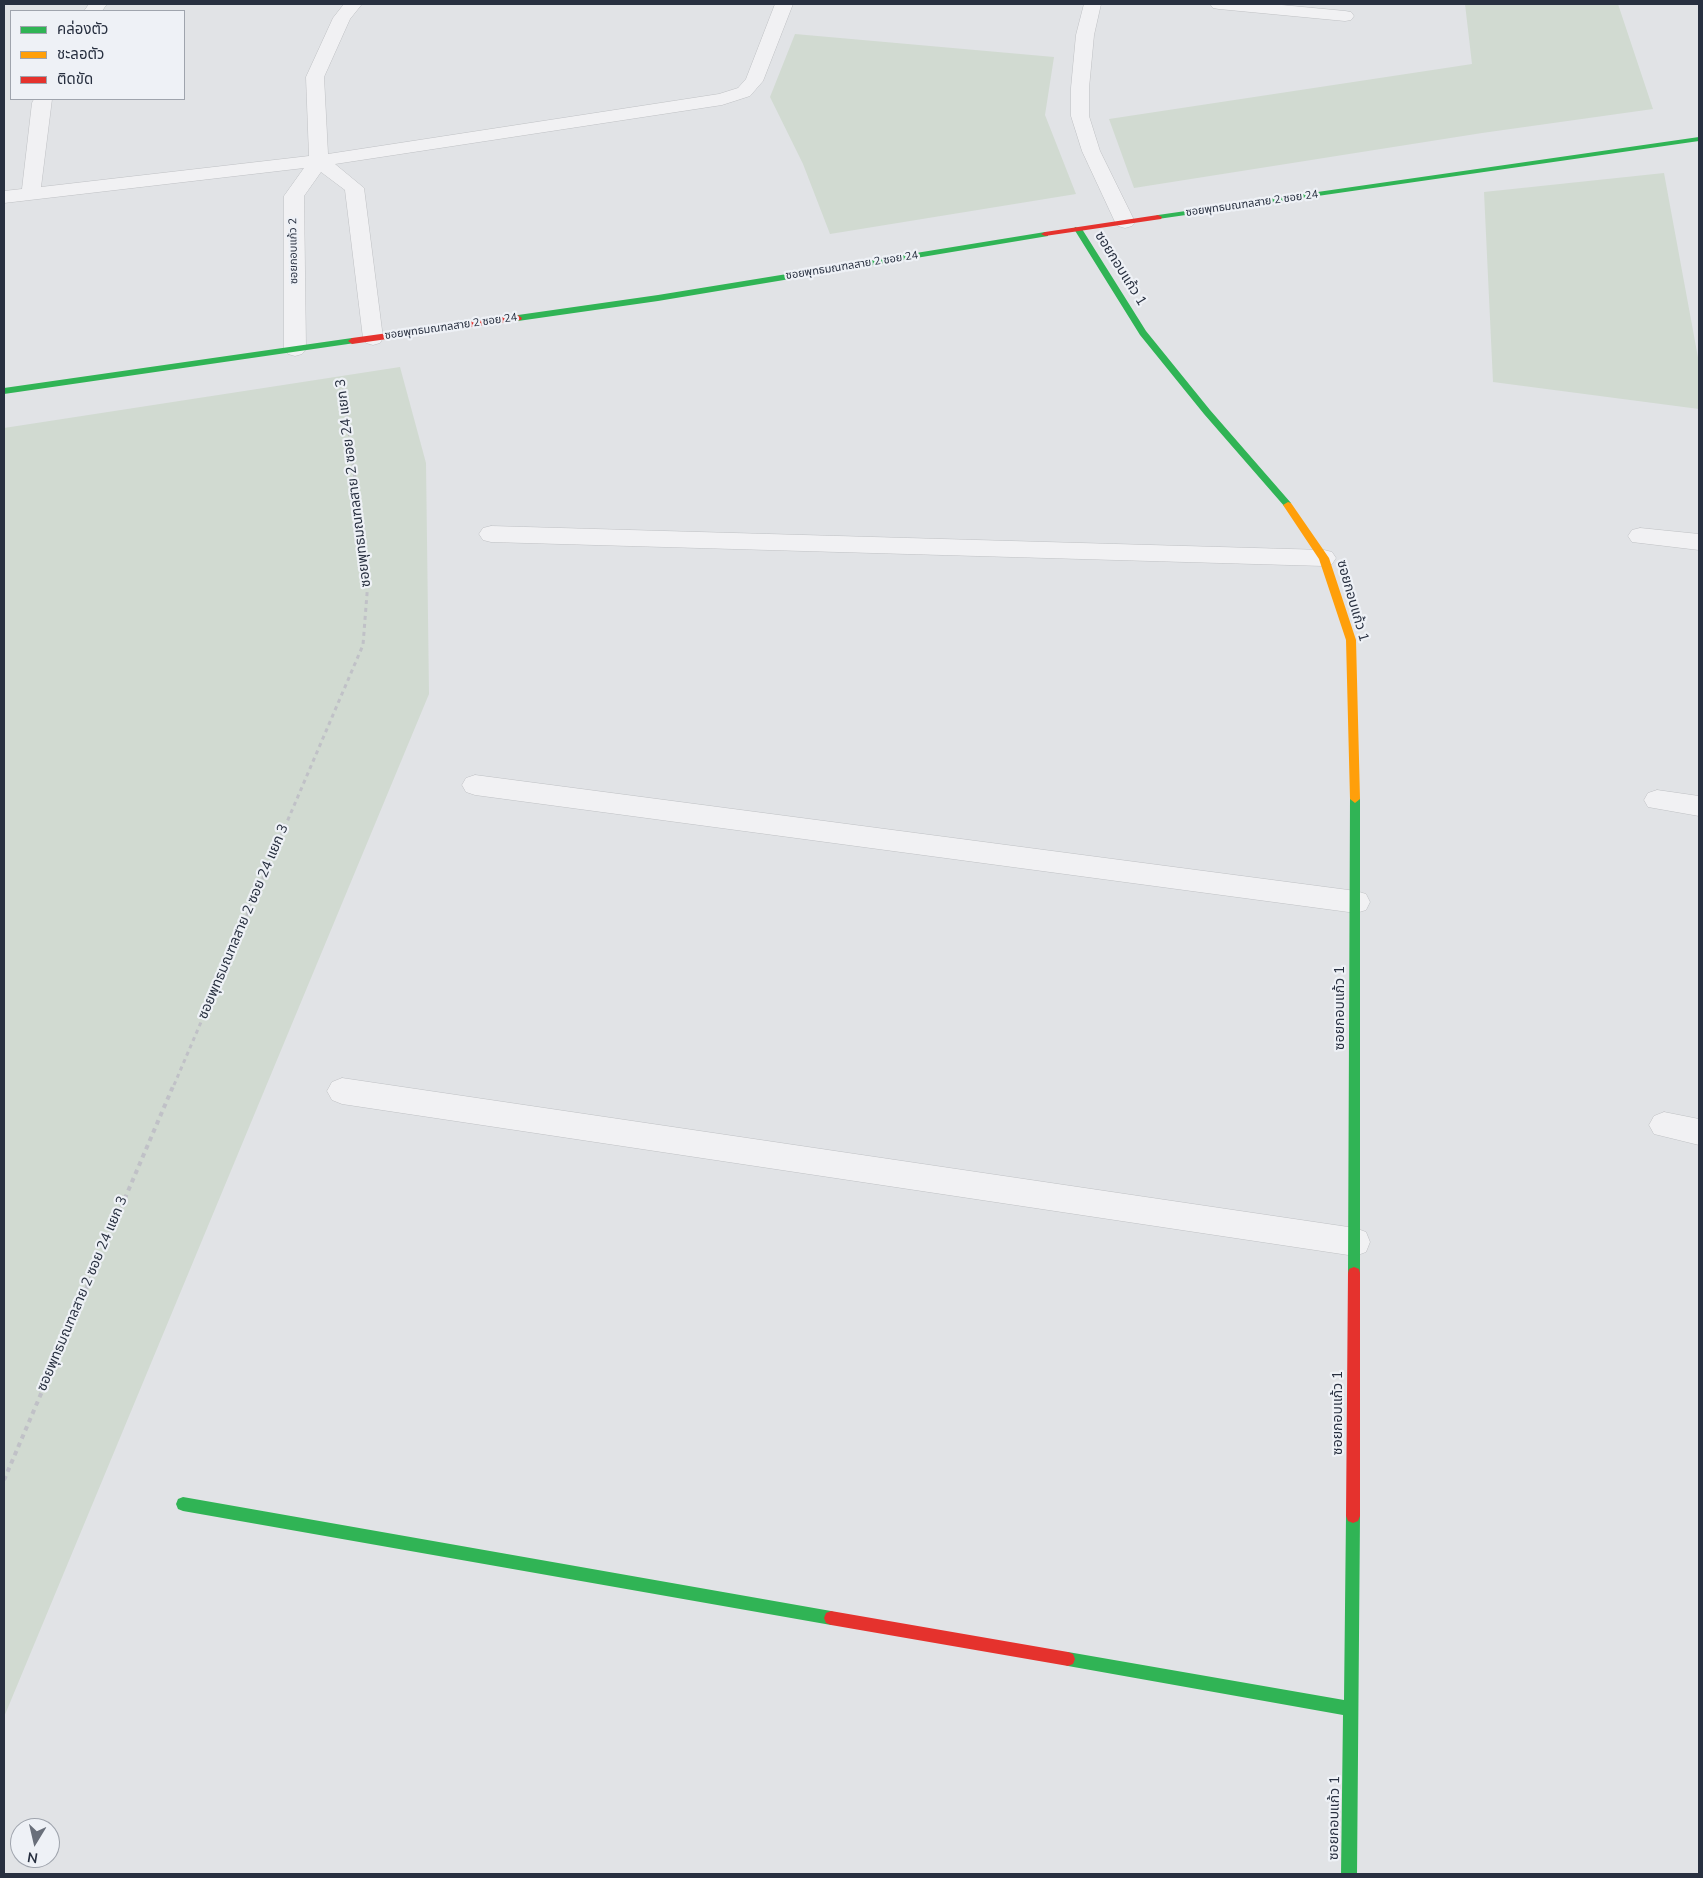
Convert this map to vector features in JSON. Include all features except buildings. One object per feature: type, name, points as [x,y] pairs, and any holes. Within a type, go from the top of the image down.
[{"type":"street","points":[[353,4],[342,18],[315,77],[319,161],[354,188],[373,338]]},
{"type":"street","points":[[4,197],[319,161],[722,99],[744,92],[754,81],[784,4]]},
{"type":"street","points":[[1092,4],[1085,35],[1080,88],[1080,116],[1091,151],[1125,222]]},
{"type":"street","points":[[1219,4],[1345,16]]},
{"type":"street","points":[[31,194],[42,100]]},
{"type":"street","name":"ซอยพุทธมณฑลสาย 2 ซอย 24","points":[[4,391],[658,298],[1078,229],[1699,139]]},
{"type":"street","name":"ซอยกอบแก้ว 2","points":[[295,349],[294,196],[319,161]]},
{"type":"street","name":"ซอยกอบแก้ว 1","points":[[1078,229],[1143,333],[1207,412],[1281,496],[1324,558],[1351,640],[1355,770],[1356,902],[1352,1709],[1348,1874]]},
{"type":"street","points":[[491,534],[1324,558]]},
{"type":"street","points":[[1640,536],[1699,542]]},
{"type":"street","points":[[475,785],[1356,902]]},
{"type":"street","points":[[1656,800],[1699,806]]},
{"type":"street","points":[[342,1091],[1355,1242]]},
{"type":"street","points":[[1664,1125],[1699,1132]]},
{"type":"street","points":[[183,1504],[1352,1709]]},
{"type":"path","name":"ซอยพุทธมณฑลสาย 2 ซอย 24 แยก 3","points":[[4,1480],[363,645],[368,581],[337,343]]},
{"type":"shaded area","points":[[1465,4],[1618,4],[1653,109],[1482,133],[1134,188],[1109,119],[1472,64]]},
{"type":"shaded area","points":[[795,34],[1054,57],[1045,115],[1076,194],[830,234],[803,164],[770,97]]},
{"type":"shaded area","points":[[1664,173],[1699,363],[1699,409],[1493,382],[1484,192]]},
{"type":"shaded area","points":[[400,367],[426,463],[429,694],[4,1717],[4,428]]},
{"type":"traffic: fast","points":[[1158,217],[1699,139]]},
{"type":"traffic: fast","points":[[1078,229],[1143,333],[1207,412],[1288,505]]},
{"type":"traffic: fast","points":[[518,318],[658,298],[1045,234]]},
{"type":"traffic: fast","points":[[4,391],[352,341]]},
{"type":"traffic: fast","points":[[1354,1273],[1355,799]]},
{"type":"traffic: fast","points":[[183,1504],[831,1618]]},
{"type":"traffic: fast","points":[[1349,1874],[1353,1516]]},
{"type":"traffic: fast","points":[[1068,1659],[1352,1709]]},
{"type":"traffic: slow","points":[[1288,505],[1324,558],[1351,640],[1355,799]]},
{"type":"traffic: jam","points":[[1045,234],[1158,217]]},
{"type":"traffic: jam","points":[[352,341],[518,318]]},
{"type":"traffic: jam","points":[[1353,1516],[1354,1273]]},
{"type":"traffic: jam","points":[[831,1618],[1068,1659]]}]
